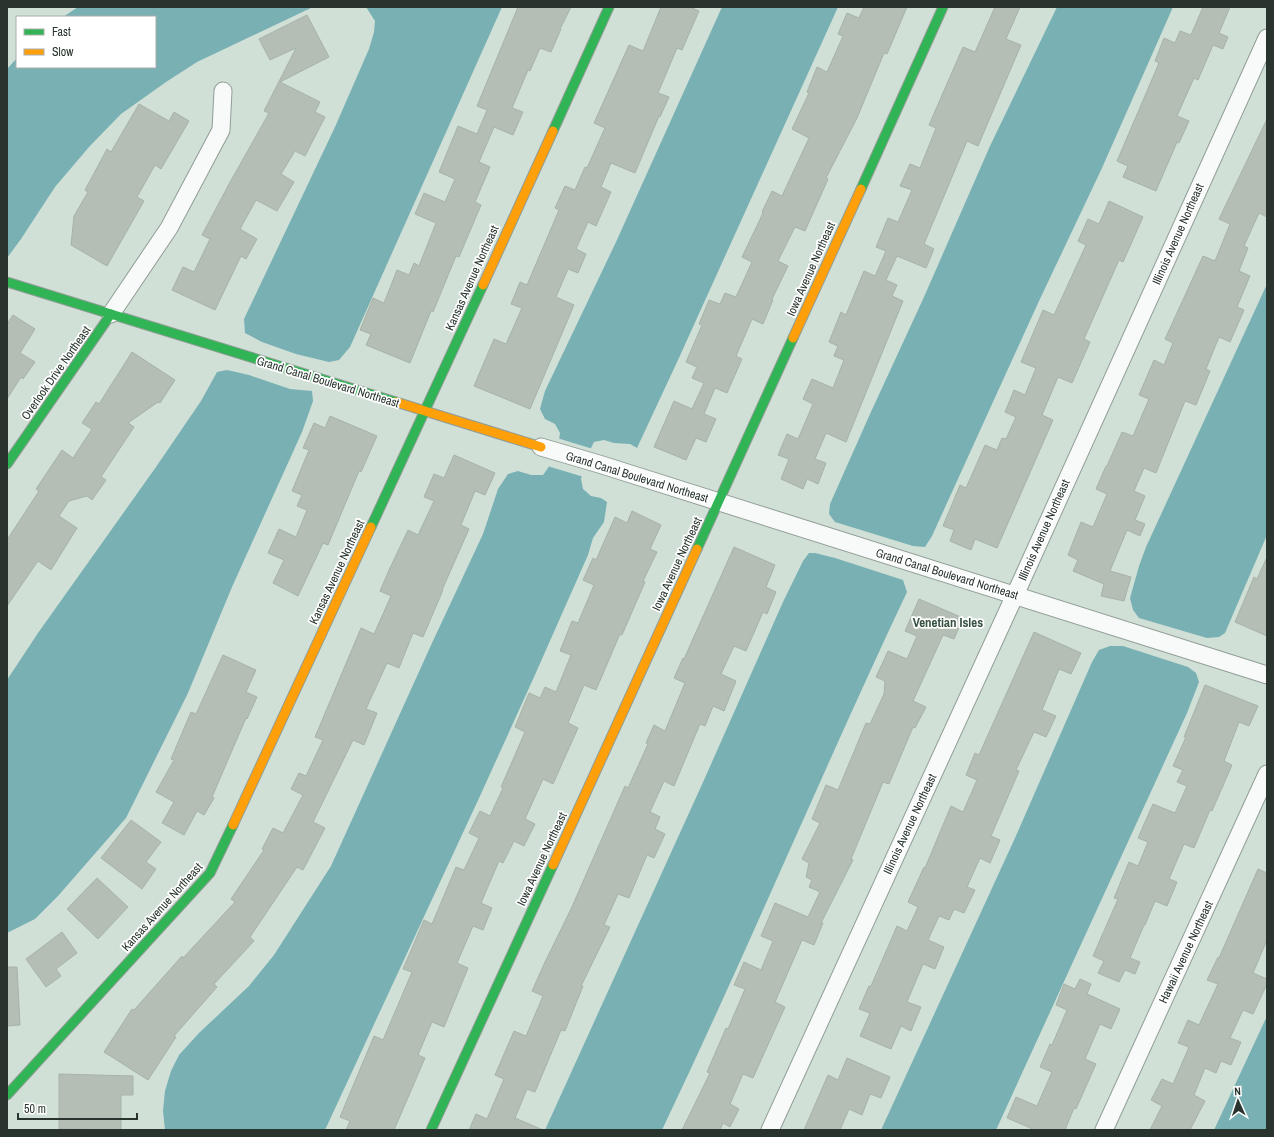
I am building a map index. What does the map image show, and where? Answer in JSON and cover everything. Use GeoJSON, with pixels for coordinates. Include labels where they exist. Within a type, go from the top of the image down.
{"type":"FeatureCollection","features":[{"type":"Feature","properties":{"kind":"street","name":"Kansas Avenue Northeast"},"geometry":{"type":"LineString","coordinates":[[7,1095],[210,873],[425,412],[609,7]]}},
{"type":"Feature","properties":{"kind":"street","name":"Iowa Avenue Northeast"},"geometry":{"type":"LineString","coordinates":[[431,1130],[719,502],[942,7]]}},
{"type":"Feature","properties":{"kind":"street","name":"Illinois Avenue Northeast"},"geometry":{"type":"LineString","coordinates":[[770,1130],[1015,595],[1267,38]]}},
{"type":"Feature","properties":{"kind":"street"},"geometry":{"type":"LineString","coordinates":[[111,314],[170,228],[221,130],[223,91]]}},
{"type":"Feature","properties":{"kind":"street","name":"Grand Canal Boulevard Northeast"},"geometry":{"type":"LineString","coordinates":[[7,282],[425,412],[599,464],[1267,675]]}},
{"type":"Feature","properties":{"kind":"street","name":"Overlook Drive Northeast"},"geometry":{"type":"LineString","coordinates":[[7,464],[111,314]]}},
{"type":"Feature","properties":{"kind":"street","name":"Hawaii Avenue Northeast"},"geometry":{"type":"LineString","coordinates":[[1104,1130],[1267,774]]}},
{"type":"Feature","properties":{"kind":"water"},"geometry":{"type":"Polygon","coordinates":[[[78,7],[313,7],[197,62],[121,114],[89,147],[55,187],[7,258],[7,69],[16,59],[16,68],[156,68],[156,16],[64,16],[78,7]]]}},
{"type":"Feature","properties":{"kind":"water"},"geometry":{"type":"Polygon","coordinates":[[[366,7],[502,7],[350,347],[339,360],[329,362],[296,354],[262,342],[245,333],[244,319],[335,127],[369,49],[374,32],[375,21],[366,7]]]}},
{"type":"Feature","properties":{"kind":"water"},"geometry":{"type":"Polygon","coordinates":[[[722,7],[838,7],[637,448],[630,444],[614,443],[604,440],[594,442],[589,452],[581,479],[583,489],[591,496],[601,498],[607,502],[604,522],[593,538],[588,555],[534,677],[325,1130],[165,1130],[163,1111],[165,1091],[171,1071],[179,1055],[199,1033],[249,986],[274,955],[331,866],[483,534],[498,489],[508,474],[518,471],[531,475],[543,475],[548,468],[559,440],[560,433],[555,424],[545,419],[540,409],[545,391],[616,242],[722,7]]]}},
{"type":"Feature","properties":{"kind":"water"},"geometry":{"type":"Polygon","coordinates":[[[1057,7],[1173,7],[1102,168],[1039,301],[932,536],[925,547],[913,546],[835,522],[829,514],[830,504],[924,297],[990,146],[1057,7]]]}},
{"type":"Feature","properties":{"kind":"water"},"geometry":{"type":"Polygon","coordinates":[[[1267,284],[1267,535],[1225,633],[1219,637],[1207,638],[1139,618],[1133,610],[1130,598],[1146,547],[1267,284]]]}},
{"type":"Feature","properties":{"kind":"water"},"geometry":{"type":"Polygon","coordinates":[[[227,370],[249,375],[290,389],[312,391],[313,401],[302,432],[232,587],[188,693],[126,818],[58,896],[35,919],[7,933],[7,680],[38,633],[201,401],[217,372],[227,370]]]}},
{"type":"Feature","properties":{"kind":"water"},"geometry":{"type":"Polygon","coordinates":[[[809,553],[835,558],[903,580],[907,592],[724,996],[662,1130],[545,1130],[783,602],[803,561],[809,553]]]}},
{"type":"Feature","properties":{"kind":"water"},"geometry":{"type":"Polygon","coordinates":[[[1110,646],[1123,646],[1188,667],[1196,673],[1199,682],[1187,713],[996,1130],[881,1130],[1015,838],[1092,662],[1099,650],[1110,646]]]}},
{"type":"Feature","properties":{"kind":"water"},"geometry":{"type":"Polygon","coordinates":[[[1267,1016],[1267,1130],[1214,1130],[1267,1016]]]}},
{"type":"Feature","properties":{"kind":"pier"},"geometry":{"type":"Polygon","coordinates":[[[557,438],[593,449],[584,477],[547,466],[557,438]]]}},
{"type":"Feature","properties":{"kind":"building"},"geometry":{"type":"Polygon","coordinates":[[[518,7],[571,7],[551,52],[540,48],[530,71],[528,70],[512,108],[523,112],[513,135],[494,127],[479,162],[490,167],[475,202],[481,205],[459,257],[456,256],[433,312],[431,311],[410,363],[366,345],[371,334],[360,330],[373,298],[384,303],[397,270],[409,275],[414,263],[419,266],[436,223],[415,214],[424,193],[445,202],[455,179],[439,172],[458,126],[477,134],[487,110],[477,106],[518,7]]]}},
{"type":"Feature","properties":{"kind":"building"},"geometry":{"type":"Polygon","coordinates":[[[661,7],[690,7],[699,11],[682,50],[677,48],[658,93],[669,97],[660,117],[659,116],[635,173],[611,163],[601,187],[611,192],[596,226],[588,222],[576,249],[586,254],[578,273],[568,269],[556,297],[574,305],[530,409],[474,386],[494,339],[506,344],[522,308],[511,304],[520,282],[527,285],[559,210],[555,208],[565,186],[575,190],[585,167],[587,168],[605,128],[594,123],[629,45],[643,51],[661,7]]]}},
{"type":"Feature","properties":{"kind":"building"},"geometry":{"type":"Polygon","coordinates":[[[864,7],[907,7],[887,54],[884,53],[857,118],[826,178],[828,179],[805,231],[795,227],[778,261],[788,266],[772,299],[773,300],[763,324],[752,319],[736,356],[742,359],[727,393],[715,388],[704,414],[716,419],[706,442],[696,438],[686,460],[654,447],[674,401],[692,409],[704,383],[692,378],[697,367],[686,362],[702,325],[699,324],[709,300],[720,304],[725,293],[736,297],[752,262],[742,257],[763,213],[762,212],[772,191],[782,196],[809,138],[792,129],[809,93],[807,92],[817,67],[827,72],[843,36],[838,34],[847,13],[859,18],[864,7]]]}},
{"type":"Feature","properties":{"kind":"building"},"geometry":{"type":"Polygon","coordinates":[[[995,7],[1020,7],[1006,39],[1021,45],[978,146],[967,141],[924,244],[934,249],[926,268],[897,256],[886,280],[897,285],[892,296],[903,301],[846,442],[826,433],[815,459],[826,463],[818,484],[807,479],[803,489],[781,479],[789,459],[778,455],[787,434],[798,439],[813,404],[803,399],[812,379],[833,388],[844,360],[834,356],[838,346],[829,342],[841,312],[846,315],[864,271],[875,276],[886,251],[876,247],[888,218],[898,222],[912,190],[900,186],[910,164],[920,168],[936,128],[929,125],[963,47],[975,52],[995,7]]]}},
{"type":"Feature","properties":{"kind":"building"},"geometry":{"type":"Polygon","coordinates":[[[1203,7],[1230,7],[1219,33],[1228,37],[1223,49],[1213,45],[1198,80],[1194,78],[1177,116],[1189,121],[1179,143],[1177,142],[1156,191],[1123,177],[1128,166],[1117,161],[1159,63],[1155,61],[1164,38],[1175,43],[1180,31],[1191,35],[1203,7]]]}},
{"type":"Feature","properties":{"kind":"building"},"geometry":{"type":"Polygon","coordinates":[[[307,15],[329,57],[280,82],[320,102],[315,112],[325,117],[305,156],[295,151],[281,174],[294,182],[277,211],[256,200],[240,229],[257,239],[246,259],[241,256],[215,310],[172,290],[183,267],[194,272],[210,239],[202,235],[269,113],[264,111],[296,48],[270,60],[259,39],[307,15]]]}},
{"type":"Feature","properties":{"kind":"building"},"geometry":{"type":"Polygon","coordinates":[[[139,104],[169,121],[174,112],[189,121],[161,169],[155,165],[137,197],[144,201],[107,266],[71,245],[74,216],[88,192],[85,190],[107,149],[111,152],[139,104]]]}},
{"type":"Feature","properties":{"kind":"building"},"geometry":{"type":"Polygon","coordinates":[[[1267,119],[1267,217],[1259,213],[1244,246],[1248,248],[1239,271],[1250,276],[1237,307],[1244,310],[1230,342],[1219,337],[1206,369],[1210,371],[1196,405],[1185,401],[1156,473],[1144,468],[1134,491],[1145,496],[1135,520],[1145,524],[1140,536],[1127,530],[1110,571],[1131,577],[1124,601],[1101,596],[1104,584],[1073,571],[1078,560],[1068,555],[1081,522],[1093,527],[1107,494],[1096,489],[1122,432],[1133,436],[1149,399],[1139,395],[1154,360],[1164,365],[1173,343],[1165,339],[1203,256],[1215,261],[1230,224],[1219,219],[1267,119]]]}},
{"type":"Feature","properties":{"kind":"building"},"geometry":{"type":"Polygon","coordinates":[[[1109,201],[1143,217],[1123,262],[1119,260],[1084,339],[1090,342],[1072,383],[1058,377],[1042,415],[1053,420],[997,548],[975,539],[971,550],[950,541],[954,530],[943,526],[960,485],[966,488],[985,445],[997,450],[1002,438],[1006,439],[1016,417],[1005,412],[1014,390],[1025,395],[1036,368],[1021,362],[1043,310],[1054,315],[1086,245],[1078,241],[1088,219],[1099,224],[1109,201]]]}},
{"type":"Feature","properties":{"kind":"building"},"geometry":{"type":"Polygon","coordinates":[[[13,315],[35,329],[20,353],[35,362],[23,379],[21,377],[7,399],[7,324],[13,315]]]}},
{"type":"Feature","properties":{"kind":"building"},"geometry":{"type":"Polygon","coordinates":[[[132,352],[175,380],[160,403],[158,402],[128,423],[134,427],[101,477],[106,480],[92,500],[87,496],[69,501],[59,516],[77,528],[51,570],[38,561],[7,606],[7,540],[39,491],[36,489],[62,450],[73,458],[92,429],[82,423],[96,402],[99,404],[132,352]]]}},
{"type":"Feature","properties":{"kind":"building"},"geometry":{"type":"Polygon","coordinates":[[[330,416],[377,436],[361,472],[359,471],[328,545],[323,543],[298,596],[273,583],[284,560],[268,553],[279,529],[296,537],[307,510],[297,506],[302,495],[292,491],[309,450],[303,448],[314,423],[325,428],[330,416]]]}},
{"type":"Feature","properties":{"kind":"building"},"geometry":{"type":"Polygon","coordinates":[[[454,455],[495,473],[485,495],[475,491],[461,525],[469,529],[423,637],[413,633],[399,668],[387,663],[366,709],[377,713],[364,745],[353,740],[313,822],[325,828],[303,870],[297,867],[250,937],[254,941],[214,984],[217,987],[174,1036],[176,1037],[148,1080],[104,1052],[132,1009],[134,1010],[182,956],[183,958],[235,902],[231,899],[264,850],[262,849],[273,828],[283,833],[303,795],[291,789],[299,773],[306,776],[323,740],[315,737],[361,628],[374,634],[391,596],[380,591],[390,568],[408,530],[418,535],[434,501],[424,497],[434,474],[444,478],[454,455]]]}},
{"type":"Feature","properties":{"kind":"building"},"geometry":{"type":"Polygon","coordinates":[[[632,511],[661,525],[650,549],[657,552],[643,581],[645,582],[622,635],[620,634],[596,690],[584,685],[568,723],[578,728],[553,784],[543,779],[525,819],[535,824],[524,846],[514,841],[503,863],[499,861],[481,903],[492,908],[483,930],[473,926],[457,963],[468,968],[444,1027],[432,1022],[418,1055],[425,1058],[394,1130],[346,1130],[350,1121],[340,1117],[374,1036],[383,1040],[412,972],[403,969],[424,920],[432,924],[456,867],[464,870],[479,838],[469,833],[480,811],[490,816],[503,788],[501,787],[525,732],[515,727],[529,693],[540,698],[545,687],[556,692],[571,655],[560,651],[572,621],[578,623],[594,585],[583,580],[593,558],[596,560],[615,517],[627,523],[632,511]]]}},
{"type":"Feature","properties":{"kind":"building"},"geometry":{"type":"Polygon","coordinates":[[[734,547],[775,565],[766,587],[776,592],[767,614],[763,612],[746,651],[734,646],[721,674],[736,681],[724,711],[713,706],[705,726],[700,724],[674,786],[664,781],[650,812],[660,817],[655,829],[665,834],[654,858],[647,855],[629,898],[618,894],[604,925],[610,927],[581,986],[583,986],[565,1031],[561,1030],[535,1092],[527,1089],[515,1118],[543,1130],[469,1130],[476,1114],[487,1119],[504,1079],[495,1075],[514,1031],[526,1036],[543,996],[532,991],[571,909],[625,786],[628,788],[648,744],[646,743],[654,725],[665,731],[685,683],[674,678],[734,547]]]}},
{"type":"Feature","properties":{"kind":"building"},"geometry":{"type":"Polygon","coordinates":[[[1267,557],[1267,636],[1235,622],[1254,577],[1257,579],[1267,557]]]}},
{"type":"Feature","properties":{"kind":"building"},"geometry":{"type":"Polygon","coordinates":[[[919,599],[963,618],[954,639],[943,635],[913,701],[926,707],[915,728],[913,727],[889,784],[883,782],[851,859],[853,860],[821,923],[823,923],[814,945],[802,940],[775,1002],[785,1007],[753,1078],[743,1074],[730,1104],[739,1109],[730,1127],[723,1123],[720,1130],[682,1130],[710,1073],[707,1072],[745,989],[734,985],[744,962],[761,970],[773,941],[761,936],[775,903],[808,917],[820,892],[809,887],[812,880],[806,877],[809,863],[802,859],[820,823],[812,819],[826,785],[838,790],[866,723],[870,724],[884,694],[885,681],[876,677],[888,651],[907,659],[917,636],[905,631],[919,599]]]}},
{"type":"Feature","properties":{"kind":"building"},"geometry":{"type":"Polygon","coordinates":[[[1034,632],[1081,653],[1071,674],[1059,669],[1042,710],[1056,716],[1046,737],[1034,732],[1016,770],[1019,771],[991,836],[1000,840],[990,863],[980,858],[967,887],[975,890],[964,913],[954,909],[949,920],[939,916],[928,940],[944,947],[935,969],[923,964],[907,1002],[921,1007],[911,1031],[901,1026],[891,1049],[860,1036],[870,1013],[859,1009],[869,986],[871,986],[897,926],[907,931],[918,907],[908,902],[924,867],[925,868],[951,806],[963,812],[977,780],[966,775],[975,753],[979,755],[1034,632]]]}},
{"type":"Feature","properties":{"kind":"building"},"geometry":{"type":"Polygon","coordinates":[[[223,655],[256,670],[246,692],[257,697],[247,719],[246,718],[212,797],[214,798],[204,815],[197,811],[184,835],[162,823],[174,802],[156,792],[174,760],[171,759],[191,712],[196,714],[223,655]]]}},
{"type":"Feature","properties":{"kind":"building"},"geometry":{"type":"Polygon","coordinates":[[[1205,685],[1258,706],[1249,726],[1239,722],[1224,761],[1232,765],[1212,811],[1210,810],[1194,848],[1184,844],[1169,879],[1177,882],[1167,906],[1155,901],[1130,958],[1140,962],[1135,974],[1125,970],[1119,982],[1098,973],[1104,961],[1093,956],[1118,899],[1114,898],[1129,862],[1138,866],[1148,842],[1138,838],[1153,804],[1175,813],[1187,786],[1177,782],[1183,770],[1173,766],[1186,737],[1184,737],[1205,685]]]}},
{"type":"Feature","properties":{"kind":"building"},"geometry":{"type":"Polygon","coordinates":[[[131,820],[161,842],[146,862],[156,869],[142,889],[101,858],[131,820]]]}},
{"type":"Feature","properties":{"kind":"building"},"geometry":{"type":"Polygon","coordinates":[[[1258,869],[1267,873],[1267,940],[1253,973],[1267,979],[1267,984],[1253,1014],[1243,1010],[1230,1038],[1241,1042],[1231,1065],[1221,1061],[1216,1073],[1205,1068],[1194,1095],[1205,1101],[1190,1130],[1150,1130],[1162,1106],[1151,1100],[1162,1079],[1173,1084],[1189,1047],[1178,1043],[1188,1020],[1199,1025],[1218,984],[1207,980],[1218,957],[1219,958],[1258,869]]]}},
{"type":"Feature","properties":{"kind":"building"},"geometry":{"type":"Polygon","coordinates":[[[97,878],[128,907],[98,939],[67,909],[97,878]]]}},
{"type":"Feature","properties":{"kind":"building"},"geometry":{"type":"Polygon","coordinates":[[[62,932],[77,953],[56,969],[61,976],[46,987],[26,959],[62,932]]]}},
{"type":"Feature","properties":{"kind":"building"},"geometry":{"type":"Polygon","coordinates":[[[7,967],[17,967],[20,1025],[7,1026],[7,967]]]}},
{"type":"Feature","properties":{"kind":"building"},"geometry":{"type":"Polygon","coordinates":[[[1080,979],[1091,984],[1087,994],[1120,1009],[1111,1029],[1100,1024],[1085,1059],[1096,1064],[1076,1109],[1074,1108],[1065,1130],[1035,1130],[1007,1118],[1016,1097],[1037,1106],[1052,1072],[1040,1067],[1050,1044],[1052,1045],[1067,1010],[1056,1005],[1064,984],[1075,989],[1080,979]]]}},
{"type":"Feature","properties":{"kind":"building"},"geometry":{"type":"Polygon","coordinates":[[[847,1058],[890,1077],[881,1098],[870,1094],[862,1115],[849,1109],[840,1130],[804,1130],[828,1075],[838,1080],[847,1058]]]}},
{"type":"Feature","properties":{"kind":"building"},"geometry":{"type":"Polygon","coordinates":[[[59,1074],[133,1076],[133,1095],[121,1095],[121,1130],[59,1129],[59,1074]]]}},
{"type":"Feature","properties":{"kind":"traffic: fast"},"geometry":{"type":"LineString","coordinates":[[553,131],[609,7]]}},
{"type":"Feature","properties":{"kind":"traffic: fast"},"geometry":{"type":"LineString","coordinates":[[861,189],[943,7]]}},
{"type":"Feature","properties":{"kind":"traffic: fast"},"geometry":{"type":"LineString","coordinates":[[7,282],[396,402]]}},
{"type":"Feature","properties":{"kind":"traffic: fast"},"geometry":{"type":"LineString","coordinates":[[371,527],[483,285]]}},
{"type":"Feature","properties":{"kind":"traffic: fast"},"geometry":{"type":"LineString","coordinates":[[7,464],[111,314]]}},
{"type":"Feature","properties":{"kind":"traffic: fast"},"geometry":{"type":"LineString","coordinates":[[697,549],[793,338]]}},
{"type":"Feature","properties":{"kind":"traffic: fast"},"geometry":{"type":"LineString","coordinates":[[7,1095],[210,873],[233,825]]}},
{"type":"Feature","properties":{"kind":"traffic: fast"},"geometry":{"type":"LineString","coordinates":[[431,1130],[553,865]]}},
{"type":"Feature","properties":{"kind":"traffic: slow"},"geometry":{"type":"LineString","coordinates":[[483,285],[553,131]]}},
{"type":"Feature","properties":{"kind":"traffic: slow"},"geometry":{"type":"LineString","coordinates":[[793,338],[861,189]]}},
{"type":"Feature","properties":{"kind":"traffic: slow"},"geometry":{"type":"LineString","coordinates":[[396,402],[541,447]]}},
{"type":"Feature","properties":{"kind":"traffic: slow"},"geometry":{"type":"LineString","coordinates":[[233,825],[371,527]]}},
{"type":"Feature","properties":{"kind":"traffic: slow"},"geometry":{"type":"LineString","coordinates":[[553,865],[697,549]]}},
{"type":"Feature","properties":{"kind":"district","name":"Venetian Isles"},"geometry":{"type":"Point","coordinates":[948,622]}}]}
